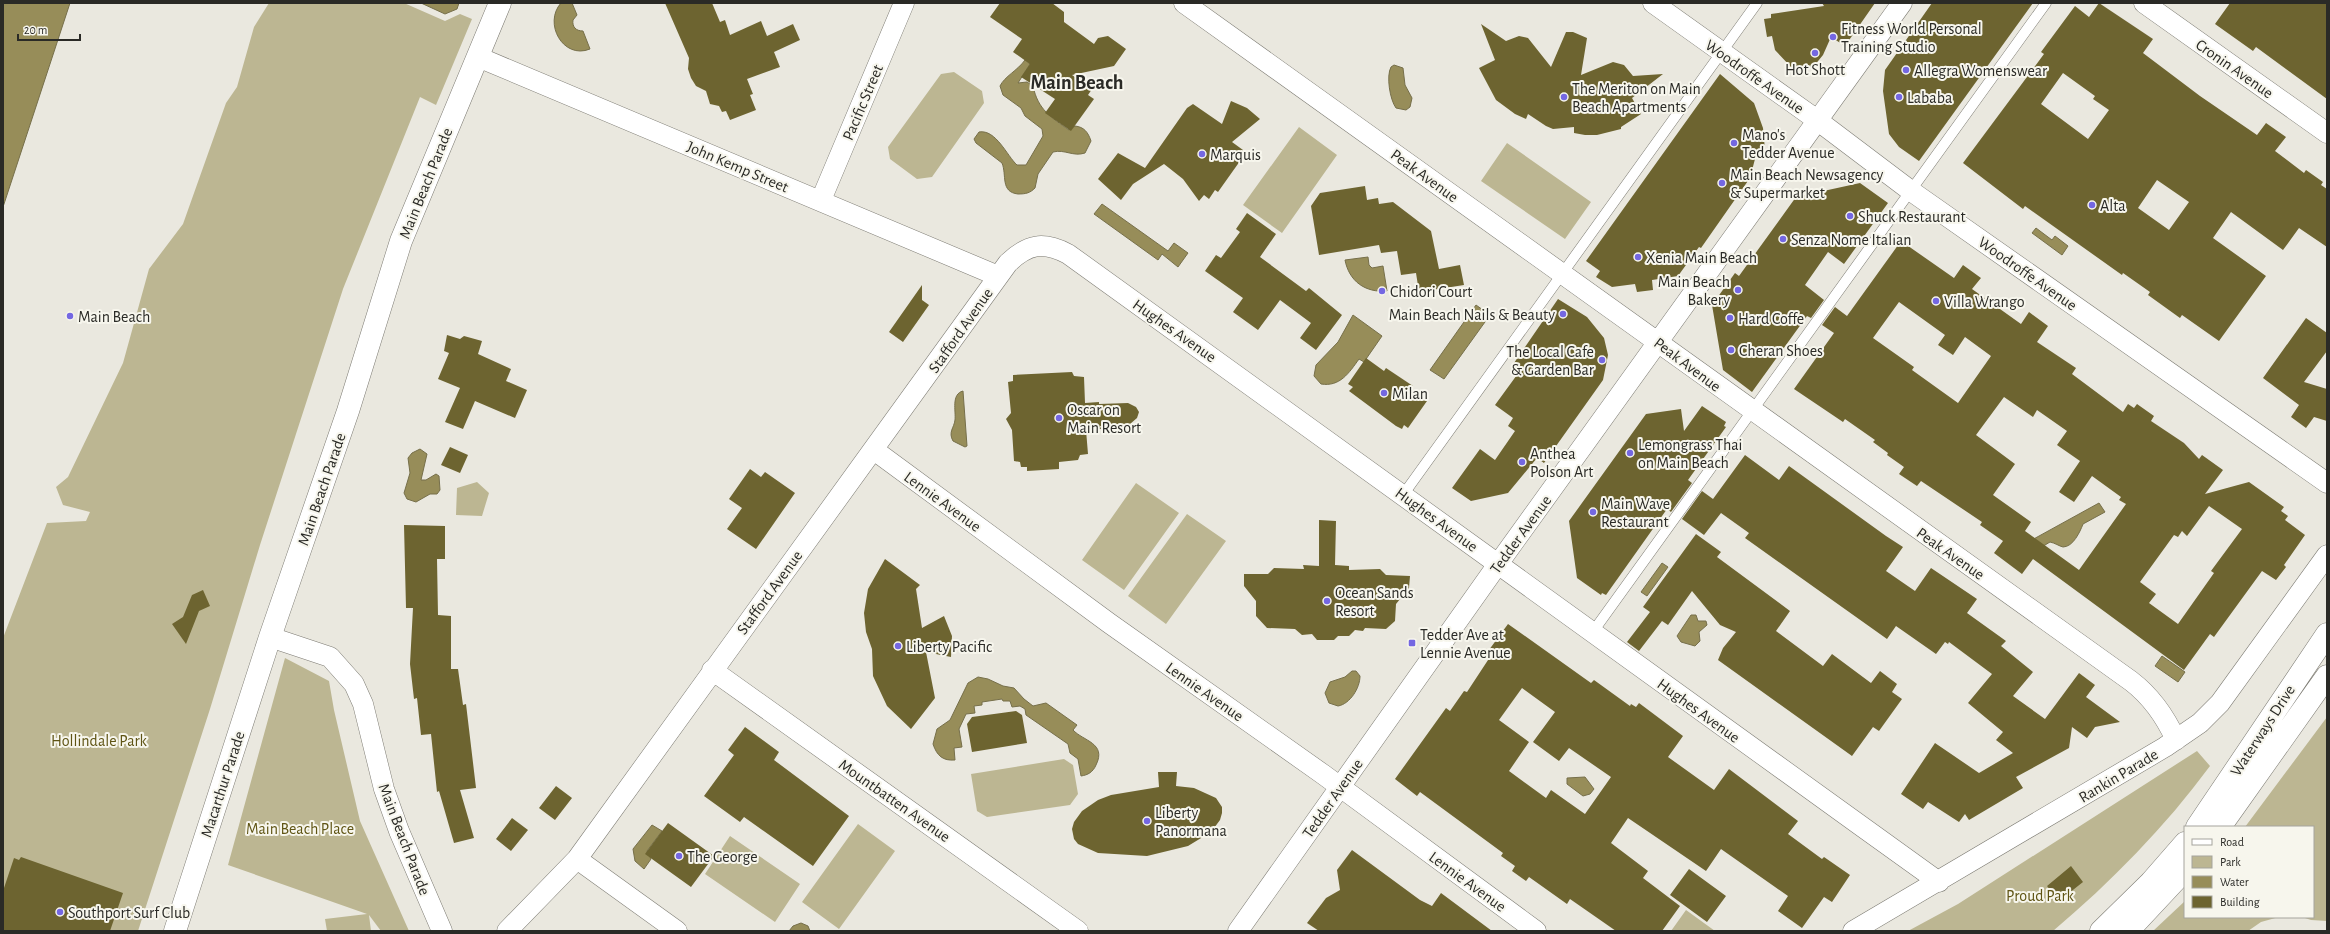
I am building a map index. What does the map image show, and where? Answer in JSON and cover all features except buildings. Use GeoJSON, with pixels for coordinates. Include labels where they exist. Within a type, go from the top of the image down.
{"type":"FeatureCollection","features":[{"type":"Feature","properties":{"kind":"street","name":"Main Beach Parade"},"geometry":{"type":"LineString","coordinates":[[442,931],[394,817],[384,789],[363,704],[354,684],[330,657],[270,637],[348,411],[401,241],[500,3]]}},
{"type":"Feature","properties":{"kind":"street","name":"Pacific Street"},"geometry":{"type":"LineString","coordinates":[[820,200],[904,3]]}},
{"type":"Feature","properties":{"kind":"street","name":"Peak Avenue"},"geometry":{"type":"LineString","coordinates":[[1184,3],[1659,342],[1753,412],[2131,681],[2156,704],[2168,721],[2176,740]]}},
{"type":"Feature","properties":{"kind":"street","name":"Woodroffe Avenue"},"geometry":{"type":"LineString","coordinates":[[1653,3],[1817,120],[1911,191],[2327,483]]}},
{"type":"Feature","properties":{"kind":"street","name":"Tedder Avenue"},"geometry":{"type":"LineString","coordinates":[[1238,931],[1498,564],[1902,3]]}},
{"type":"Feature","properties":{"kind":"street","name":"Cronin Avenue"},"geometry":{"type":"LineString","coordinates":[[2144,3],[2327,133]]}},
{"type":"Feature","properties":{"kind":"street","name":"John Kemp Street"},"geometry":{"type":"LineString","coordinates":[[478,57],[998,276]]}},
{"type":"Feature","properties":{"kind":"street","name":"Hughes Avenue"},"geometry":{"type":"LineString","coordinates":[[1026,249],[1046,246],[1055,247],[1068,254],[1939,882]]}},
{"type":"Feature","properties":{"kind":"street","name":"Stafford Avenue"},"geometry":{"type":"LineString","coordinates":[[507,931],[577,859],[712,670],[874,450],[998,276],[1008,263],[1026,249]]}},
{"type":"Feature","properties":{"kind":"street","name":"Lennie Avenue"},"geometry":{"type":"LineString","coordinates":[[874,450],[1109,624],[1340,787],[1536,931]]}},
{"type":"Feature","properties":{"kind":"street","name":"Rankin Parade"},"geometry":{"type":"LineString","coordinates":[[1853,931],[1939,882],[2176,740],[2200,723],[2220,703],[2327,555]]}},
{"type":"Feature","properties":{"kind":"street","name":"Waterways Drive"},"geometry":{"type":"LineString","coordinates":[[2199,826],[2327,634]]}},
{"type":"Feature","properties":{"kind":"street","name":"Macarthur Parade"},"geometry":{"type":"LineString","coordinates":[[175,931],[270,637]]}},
{"type":"Feature","properties":{"kind":"street","name":"Mountbatten Avenue"},"geometry":{"type":"LineString","coordinates":[[712,670],[1078,931]]}},
{"type":"Feature","properties":{"kind":"street","name":"Waterways Drive"},"geometry":{"type":"LineString","coordinates":[[2221,826],[2327,676]]}},
{"type":"Feature","properties":{"kind":"street"},"geometry":{"type":"LineString","coordinates":[[2101,931],[2151,882],[2184,844]]}},
{"type":"Feature","properties":{"kind":"street"},"geometry":{"type":"LineString","coordinates":[[577,859],[677,931]]}},
{"type":"Feature","properties":{"kind":"street"},"geometry":{"type":"LineString","coordinates":[[2128,931],[2184,871]]}},
{"type":"Feature","properties":{"kind":"lane"},"geometry":{"type":"LineString","coordinates":[[1403,495],[1561,273],[1757,3]]}},
{"type":"Feature","properties":{"kind":"lane"},"geometry":{"type":"LineString","coordinates":[[1592,633],[1753,412],[2046,3]]}},
{"type":"Feature","properties":{"kind":"green space","name":"Hollindale Park"},"geometry":{"type":"Polygon","coordinates":[[[269,3],[404,3],[445,21],[460,14],[472,19],[436,105],[420,97],[343,289],[138,931],[3,931],[3,638],[47,523],[86,521],[90,512],[63,505],[56,487],[68,477],[123,363],[149,269],[183,224],[226,103],[237,87],[254,27],[269,3]]]}},
{"type":"Feature","properties":{"kind":"green space"},"geometry":{"type":"Polygon","coordinates":[[[954,72],[982,91],[984,103],[932,177],[917,179],[890,159],[888,147],[941,74],[954,72]]]}},
{"type":"Feature","properties":{"kind":"green space"},"geometry":{"type":"Polygon","coordinates":[[[1299,127],[1337,155],[1282,233],[1243,205],[1299,127]]]}},
{"type":"Feature","properties":{"kind":"green space"},"geometry":{"type":"Polygon","coordinates":[[[1507,143],[1591,202],[1565,239],[1481,181],[1507,143]]]}},
{"type":"Feature","properties":{"kind":"green space"},"geometry":{"type":"Polygon","coordinates":[[[477,482],[489,493],[482,516],[456,515],[457,488],[477,482]]]}},
{"type":"Feature","properties":{"kind":"green space"},"geometry":{"type":"Polygon","coordinates":[[[1136,483],[1179,513],[1124,590],[1082,560],[1136,483]]]}},
{"type":"Feature","properties":{"kind":"green space"},"geometry":{"type":"Polygon","coordinates":[[[1187,514],[1226,541],[1166,624],[1128,596],[1187,514]]]}},
{"type":"Feature","properties":{"kind":"green space","name":"Main Beach Place"},"geometry":{"type":"Polygon","coordinates":[[[285,658],[329,681],[334,710],[360,821],[409,931],[381,931],[369,915],[371,931],[327,931],[325,919],[367,914],[228,865],[285,658]]]}},
{"type":"Feature","properties":{"kind":"green space"},"geometry":{"type":"Polygon","coordinates":[[[2327,717],[2327,921],[2305,918],[2314,918],[2314,826],[2246,826],[2327,717]]]}},
{"type":"Feature","properties":{"kind":"green space","name":"Proud Park"},"geometry":{"type":"Polygon","coordinates":[[[2197,751],[2210,766],[2193,789],[2136,853],[2096,893],[2053,931],[1908,931],[1958,904],[2197,751]]]}},
{"type":"Feature","properties":{"kind":"green space"},"geometry":{"type":"Polygon","coordinates":[[[1064,759],[1073,765],[1078,794],[1070,805],[987,817],[977,811],[971,774],[1064,759]]]}},
{"type":"Feature","properties":{"kind":"green space"},"geometry":{"type":"Polygon","coordinates":[[[858,824],[895,851],[839,929],[802,902],[858,824]]]}},
{"type":"Feature","properties":{"kind":"green space"},"geometry":{"type":"Polygon","coordinates":[[[730,836],[800,884],[775,922],[705,874],[730,836]]]}},
{"type":"Feature","properties":{"kind":"green space"},"geometry":{"type":"Polygon","coordinates":[[[2184,902],[2184,918],[2275,918],[2261,922],[2248,931],[2153,931],[2184,902]]]}},
{"type":"Feature","properties":{"kind":"green space"},"geometry":{"type":"Polygon","coordinates":[[[1686,910],[1715,931],[1671,931],[1686,910]]]}},
{"type":"Feature","properties":{"kind":"water"},"geometry":{"type":"Polygon","coordinates":[[[3,3],[70,3],[3,207],[3,3]]]}},
{"type":"Feature","properties":{"kind":"water"},"geometry":{"type":"Polygon","coordinates":[[[421,3],[459,3],[457,9],[445,14],[421,3]]]}},
{"type":"Feature","properties":{"kind":"water"},"geometry":{"type":"Polygon","coordinates":[[[561,3],[572,3],[577,15],[573,20],[574,27],[583,31],[590,49],[580,51],[572,49],[564,45],[559,38],[555,29],[554,20],[556,11],[561,3]]]}},
{"type":"Feature","properties":{"kind":"water"},"geometry":{"type":"Polygon","coordinates":[[[1025,60],[1030,64],[1018,83],[1027,82],[1033,86],[1038,101],[1046,112],[1069,130],[1075,126],[1083,129],[1091,141],[1085,153],[1077,154],[1061,151],[1053,152],[1038,174],[1035,188],[1028,193],[1018,194],[1012,193],[1006,186],[1002,163],[976,143],[974,139],[979,132],[985,132],[991,135],[1001,144],[1017,165],[1026,165],[1043,136],[1042,129],[1025,116],[1021,108],[1003,95],[1000,86],[1002,82],[1025,60]]]}},
{"type":"Feature","properties":{"kind":"water"},"geometry":{"type":"Polygon","coordinates":[[[1394,65],[1403,68],[1405,85],[1412,98],[1410,107],[1406,110],[1396,108],[1390,94],[1389,76],[1391,67],[1394,65]]]}},
{"type":"Feature","properties":{"kind":"water"},"geometry":{"type":"Polygon","coordinates":[[[1102,204],[1168,251],[1174,243],[1188,253],[1178,267],[1162,254],[1158,260],[1094,214],[1102,204]]]}},
{"type":"Feature","properties":{"kind":"water"},"geometry":{"type":"Polygon","coordinates":[[[2036,228],[2052,240],[2055,236],[2068,246],[2062,255],[2032,233],[2036,228]]]}},
{"type":"Feature","properties":{"kind":"water"},"geometry":{"type":"Polygon","coordinates":[[[1368,257],[1369,265],[1372,268],[1383,266],[1387,291],[1365,288],[1354,280],[1350,274],[1345,260],[1368,257]]]}},
{"type":"Feature","properties":{"kind":"water"},"geometry":{"type":"Polygon","coordinates":[[[1476,305],[1490,315],[1444,379],[1430,370],[1476,305]]]}},
{"type":"Feature","properties":{"kind":"water"},"geometry":{"type":"Polygon","coordinates":[[[1353,315],[1382,336],[1364,362],[1359,359],[1348,374],[1339,381],[1321,384],[1314,376],[1316,365],[1338,342],[1353,315]]]}},
{"type":"Feature","properties":{"kind":"water"},"geometry":{"type":"Polygon","coordinates":[[[963,391],[967,446],[965,447],[953,441],[951,435],[955,420],[955,399],[959,393],[963,391]]]}},
{"type":"Feature","properties":{"kind":"water"},"geometry":{"type":"Polygon","coordinates":[[[420,449],[427,454],[421,480],[426,480],[436,474],[439,476],[440,490],[437,494],[430,494],[416,502],[407,499],[404,493],[410,473],[408,458],[412,453],[420,449]]]}},
{"type":"Feature","properties":{"kind":"water"},"geometry":{"type":"Polygon","coordinates":[[[2099,503],[2105,512],[2083,524],[2078,535],[2070,545],[2063,547],[2050,542],[2035,551],[2030,541],[2099,503]]]}},
{"type":"Feature","properties":{"kind":"water"},"geometry":{"type":"Polygon","coordinates":[[[1662,563],[1668,567],[1647,596],[1641,592],[1662,563]]]}},
{"type":"Feature","properties":{"kind":"water"},"geometry":{"type":"Polygon","coordinates":[[[1691,615],[1696,615],[1698,621],[1706,621],[1707,625],[1699,632],[1700,641],[1695,646],[1681,642],[1677,636],[1691,615]]]}},
{"type":"Feature","properties":{"kind":"water"},"geometry":{"type":"Polygon","coordinates":[[[2162,656],[2185,672],[2178,682],[2155,666],[2162,656]]]}},
{"type":"Feature","properties":{"kind":"water"},"geometry":{"type":"Polygon","coordinates":[[[1352,671],[1356,671],[1360,676],[1360,681],[1354,695],[1342,705],[1338,706],[1329,703],[1325,693],[1330,682],[1345,677],[1352,671]]]}},
{"type":"Feature","properties":{"kind":"water"},"geometry":{"type":"Polygon","coordinates":[[[978,677],[988,679],[1003,686],[1014,688],[1033,706],[1046,703],[1077,725],[1073,730],[1092,743],[1098,752],[1099,758],[1093,770],[1088,774],[1081,776],[1078,759],[1070,753],[1068,744],[1026,715],[1025,709],[1020,706],[1012,707],[1010,701],[1003,701],[1002,699],[982,702],[982,705],[974,706],[975,713],[966,714],[959,729],[962,747],[954,748],[955,760],[947,760],[941,757],[936,752],[933,744],[937,729],[950,720],[968,683],[978,677]]]}},
{"type":"Feature","properties":{"kind":"water"},"geometry":{"type":"Polygon","coordinates":[[[1585,777],[1594,789],[1590,794],[1583,796],[1567,784],[1567,778],[1585,777]]]}},
{"type":"Feature","properties":{"kind":"water"},"geometry":{"type":"Polygon","coordinates":[[[652,825],[662,831],[647,851],[651,859],[644,869],[635,861],[633,849],[652,825]]]}},
{"type":"Feature","properties":{"kind":"water"},"geometry":{"type":"Polygon","coordinates":[[[801,923],[808,926],[810,931],[789,931],[793,926],[801,923]]]}},
{"type":"Feature","properties":{"kind":"place","name":"Fitness World Personal Training Studio"},"geometry":{"type":"Point","coordinates":[1833,37]}},
{"type":"Feature","properties":{"kind":"place","name":"Hot Shott"},"geometry":{"type":"Point","coordinates":[1815,53]}},
{"type":"Feature","properties":{"kind":"place","name":"Allegra Womenswear"},"geometry":{"type":"Point","coordinates":[1906,70]}},
{"type":"Feature","properties":{"kind":"place","name":"The Meriton on Main Beach Apartments"},"geometry":{"type":"Point","coordinates":[1564,97]}},
{"type":"Feature","properties":{"kind":"place","name":"Lababa"},"geometry":{"type":"Point","coordinates":[1899,97]}},
{"type":"Feature","properties":{"kind":"place","name":"Mano's Tedder Avenue"},"geometry":{"type":"Point","coordinates":[1734,143]}},
{"type":"Feature","properties":{"kind":"place","name":"Marquis"},"geometry":{"type":"Point","coordinates":[1202,154]}},
{"type":"Feature","properties":{"kind":"place","name":"Main Beach Newsagency & Supermarket"},"geometry":{"type":"Point","coordinates":[1722,183]}},
{"type":"Feature","properties":{"kind":"place","name":"Alta"},"geometry":{"type":"Point","coordinates":[2092,205]}},
{"type":"Feature","properties":{"kind":"place","name":"Shuck Restaurant"},"geometry":{"type":"Point","coordinates":[1850,216]}},
{"type":"Feature","properties":{"kind":"place","name":"Senza Nome Italian"},"geometry":{"type":"Point","coordinates":[1783,239]}},
{"type":"Feature","properties":{"kind":"place","name":"Xenia Main Beach"},"geometry":{"type":"Point","coordinates":[1638,257]}},
{"type":"Feature","properties":{"kind":"place","name":"Main Beach Bakery"},"geometry":{"type":"Point","coordinates":[1738,290]}},
{"type":"Feature","properties":{"kind":"place","name":"Chidori Court"},"geometry":{"type":"Point","coordinates":[1382,291]}},
{"type":"Feature","properties":{"kind":"place","name":"Villa Wrango"},"geometry":{"type":"Point","coordinates":[1936,301]}},
{"type":"Feature","properties":{"kind":"place","name":"Main Beach Nails & Beauty"},"geometry":{"type":"Point","coordinates":[1563,314]}},
{"type":"Feature","properties":{"kind":"place","name":"Main Beach"},"geometry":{"type":"Point","coordinates":[70,316]}},
{"type":"Feature","properties":{"kind":"place","name":"Hard Coffe"},"geometry":{"type":"Point","coordinates":[1730,318]}},
{"type":"Feature","properties":{"kind":"place","name":"Cheran Shoes"},"geometry":{"type":"Point","coordinates":[1731,350]}},
{"type":"Feature","properties":{"kind":"place","name":"The Local Cafe & Garden Bar"},"geometry":{"type":"Point","coordinates":[1602,360]}},
{"type":"Feature","properties":{"kind":"place","name":"Milan"},"geometry":{"type":"Point","coordinates":[1384,393]}},
{"type":"Feature","properties":{"kind":"place","name":"Oscar on Main Resort"},"geometry":{"type":"Point","coordinates":[1059,418]}},
{"type":"Feature","properties":{"kind":"place","name":"Lemongrass Thai on Main Beach"},"geometry":{"type":"Point","coordinates":[1630,453]}},
{"type":"Feature","properties":{"kind":"place","name":"Anthea Polson Art"},"geometry":{"type":"Point","coordinates":[1522,462]}},
{"type":"Feature","properties":{"kind":"place","name":"Main Wave Restaurant"},"geometry":{"type":"Point","coordinates":[1593,512]}},
{"type":"Feature","properties":{"kind":"place","name":"Ocean Sands Resort"},"geometry":{"type":"Point","coordinates":[1327,601]}},
{"type":"Feature","properties":{"kind":"place","name":"Tedder Ave at Lennie Avenue"},"geometry":{"type":"Point","coordinates":[1412,643]}},
{"type":"Feature","properties":{"kind":"place","name":"Liberty Pacific"},"geometry":{"type":"Point","coordinates":[898,646]}},
{"type":"Feature","properties":{"kind":"place","name":"Liberty Panormana"},"geometry":{"type":"Point","coordinates":[1147,821]}},
{"type":"Feature","properties":{"kind":"place","name":"The George"},"geometry":{"type":"Point","coordinates":[679,856]}},
{"type":"Feature","properties":{"kind":"place","name":"Southport Surf Club"},"geometry":{"type":"Point","coordinates":[60,912]}},
{"type":"Feature","properties":{"kind":"district","name":"Main Beach"},"geometry":{"type":"Point","coordinates":[1077,82]}}]}
